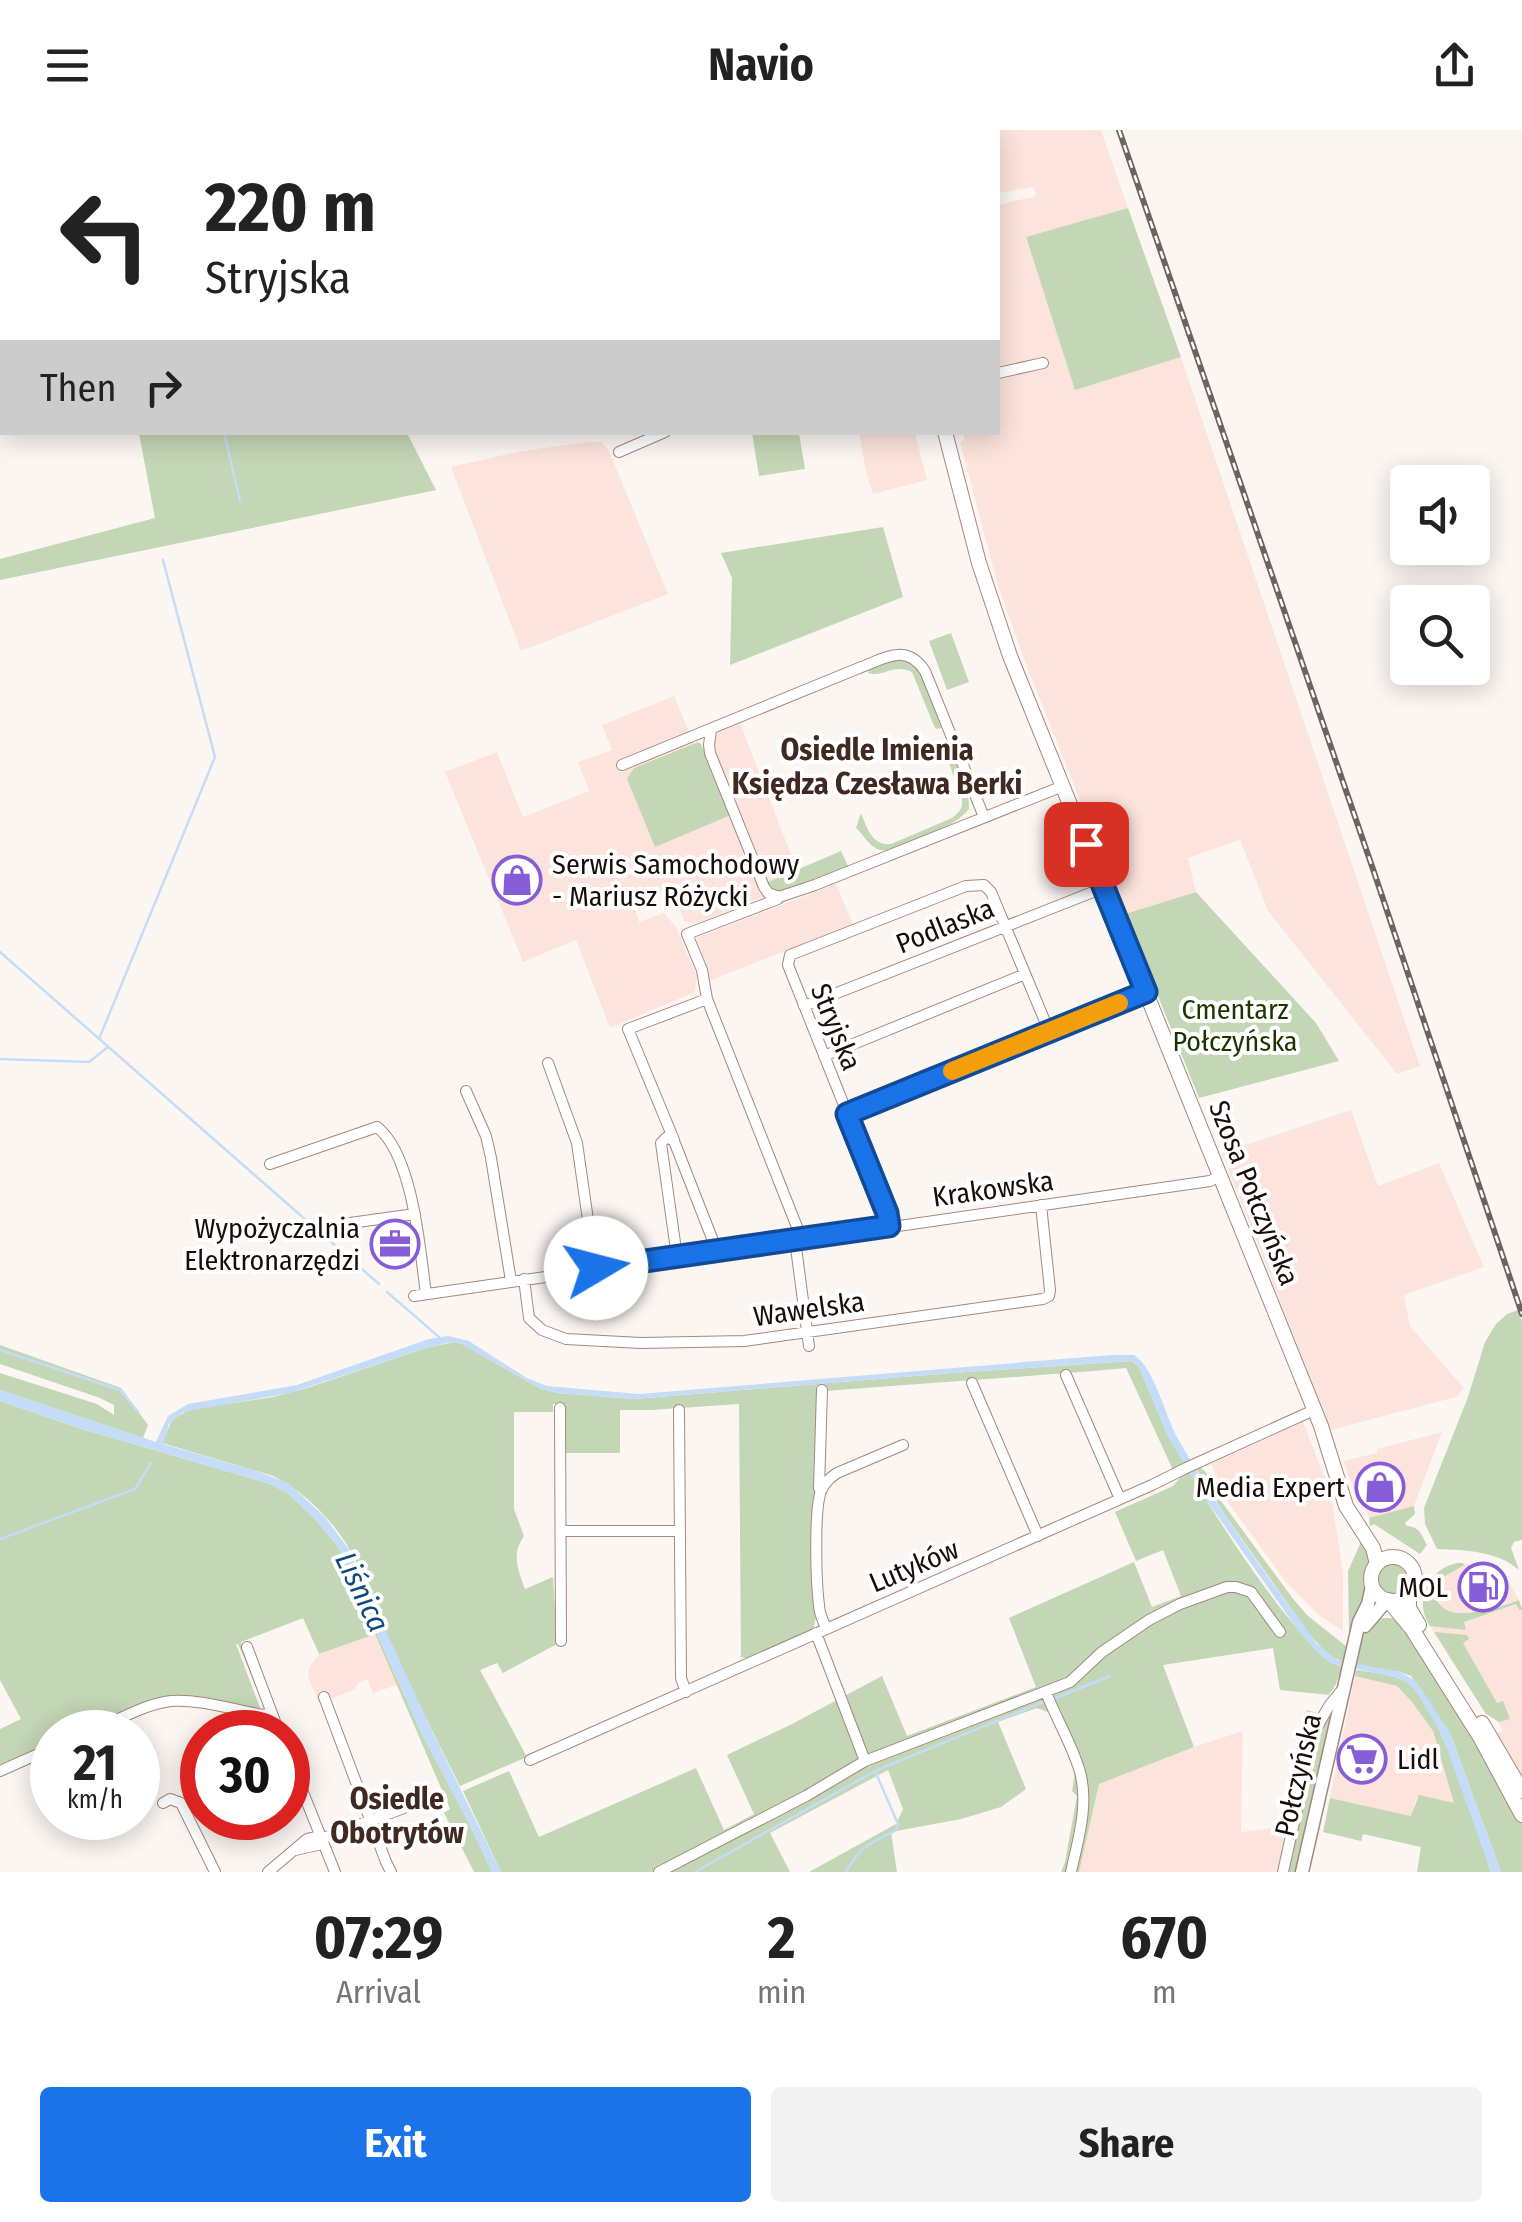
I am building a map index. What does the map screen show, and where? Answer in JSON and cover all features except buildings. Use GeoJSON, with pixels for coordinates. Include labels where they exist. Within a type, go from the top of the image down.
{"type":"FeatureCollection","features":[{"type":"Feature","properties":{"kind":"main road","name":"Szosa Połczyńska"},"geometry":{"type":"LineString","coordinates":[[946,435],[994,609],[1334,1465],[1366,1524],[1400,1558]]}},
{"type":"Feature","properties":{"kind":"main road","name":"Szosa Połczyńska"},"geometry":{"type":"LineString","coordinates":[[1334,1465],[1346,1506],[1373,1548],[1376,1564]]}},
{"type":"Feature","properties":{"kind":"main road"},"geometry":{"type":"LineString","coordinates":[[1409,1594],[1400,1600],[1379,1596],[1371,1576],[1376,1564],[1386,1558],[1408,1562],[1414,1572],[1408,1604],[1412,1615],[1522,1791]]}},
{"type":"Feature","properties":{"kind":"main road"},"geometry":{"type":"LineString","coordinates":[[1388,1600],[1405,1619],[1480,1736],[1522,1814]]}},
{"type":"Feature","properties":{"kind":"street"},"geometry":{"type":"LineString","coordinates":[[1000,373],[1044,362]]}},
{"type":"Feature","properties":{"kind":"street"},"geometry":{"type":"LineString","coordinates":[[619,452],[658,435]]}},
{"type":"Feature","properties":{"kind":"street"},"geometry":{"type":"LineString","coordinates":[[622,765],[859,668],[907,655],[919,662],[926,673],[984,817]]}},
{"type":"Feature","properties":{"kind":"street"},"geometry":{"type":"LineString","coordinates":[[711,730],[710,753],[764,887],[776,897],[784,896]]}},
{"type":"Feature","properties":{"kind":"street"},"geometry":{"type":"LineString","coordinates":[[809,1346],[797,1226],[706,999],[702,970],[687,934],[1062,786]]}},
{"type":"Feature","properties":{"kind":"street","name":"Stryjska"},"geometry":{"type":"LineString","coordinates":[[889,1226],[788,965],[790,955],[974,884],[990,889],[1006,926]]}},
{"type":"Feature","properties":{"kind":"street","name":"Podlaska"},"geometry":{"type":"LineString","coordinates":[[804,1006],[1103,888]]}},
{"type":"Feature","properties":{"kind":"street"},"geometry":{"type":"LineString","coordinates":[[1006,926],[1050,1031]]}},
{"type":"Feature","properties":{"kind":"street"},"geometry":{"type":"LineString","coordinates":[[824,1056],[1026,974]]}},
{"type":"Feature","properties":{"kind":"street"},"geometry":{"type":"LineString","coordinates":[[847,1114],[1146,992]]}},
{"type":"Feature","properties":{"kind":"street"},"geometry":{"type":"LineString","coordinates":[[706,999],[628,1029],[717,1251]]}},
{"type":"Feature","properties":{"kind":"street"},"geometry":{"type":"LineString","coordinates":[[548,1063],[578,1143],[596,1268]]}},
{"type":"Feature","properties":{"kind":"street"},"geometry":{"type":"LineString","coordinates":[[466,1091],[486,1136],[510,1281]]}},
{"type":"Feature","properties":{"kind":"street"},"geometry":{"type":"LineString","coordinates":[[270,1164],[378,1127],[400,1162],[415,1214],[343,1224]]}},
{"type":"Feature","properties":{"kind":"street"},"geometry":{"type":"LineString","coordinates":[[674,1141],[667,1137],[660,1143],[677,1257]]}},
{"type":"Feature","properties":{"kind":"street","name":"Krakowska"},"geometry":{"type":"LineString","coordinates":[[415,1214],[420,1295],[1220,1176]]}},
{"type":"Feature","properties":{"kind":"street","name":"Wawelska"},"geometry":{"type":"LineString","coordinates":[[524,1279],[532,1323],[550,1334],[566,1339],[641,1343],[744,1341],[1043,1299],[1050,1290],[1041,1205]]}},
{"type":"Feature","properties":{"kind":"street"},"geometry":{"type":"LineString","coordinates":[[1066,1375],[1120,1499]]}},
{"type":"Feature","properties":{"kind":"street"},"geometry":{"type":"LineString","coordinates":[[972,1383],[1038,1536]]}},
{"type":"Feature","properties":{"kind":"street"},"geometry":{"type":"LineString","coordinates":[[822,1390],[817,1556],[821,1631],[865,1761]]}},
{"type":"Feature","properties":{"kind":"street"},"geometry":{"type":"LineString","coordinates":[[560,1408],[560,1641]]}},
{"type":"Feature","properties":{"kind":"street"},"geometry":{"type":"LineString","coordinates":[[679,1410],[681,1678],[686,1692]]}},
{"type":"Feature","properties":{"kind":"street","name":"Lutyków"},"geometry":{"type":"LineString","coordinates":[[530,1760],[1314,1410]]}},
{"type":"Feature","properties":{"kind":"street"},"geometry":{"type":"LineString","coordinates":[[819,1499],[828,1479],[837,1473],[903,1445]]}},
{"type":"Feature","properties":{"kind":"street"},"geometry":{"type":"LineString","coordinates":[[561,1531],[679,1531]]}},
{"type":"Feature","properties":{"kind":"street","name":"Połczyńska"},"geometry":{"type":"LineString","coordinates":[[1302,1872],[1359,1622],[1372,1586]]}},
{"type":"Feature","properties":{"kind":"street"},"geometry":{"type":"LineString","coordinates":[[659,1872],[865,1761],[1048,1697],[1102,1652],[1180,1604],[1236,1587],[1250,1592],[1280,1632]]}},
{"type":"Feature","properties":{"kind":"street","name":"Połczyńska"},"geometry":{"type":"LineString","coordinates":[[1357,1636],[1388,1600]]}},
{"type":"Feature","properties":{"kind":"street"},"geometry":{"type":"LineString","coordinates":[[1372,1616],[1390,1614],[1405,1619]]}},
{"type":"Feature","properties":{"kind":"street"},"geometry":{"type":"LineString","coordinates":[[247,1646],[269,1710]]}},
{"type":"Feature","properties":{"kind":"street","name":"Połczyńska"},"geometry":{"type":"LineString","coordinates":[[1283,1872],[1314,1732],[1328,1706],[1344,1689]]}},
{"type":"Feature","properties":{"kind":"street"},"geometry":{"type":"LineString","coordinates":[[324,1697],[392,1872]]}},
{"type":"Feature","properties":{"kind":"street"},"geometry":{"type":"LineString","coordinates":[[1048,1697],[1080,1770],[1083,1792],[1081,1826],[1071,1872]]}},
{"type":"Feature","properties":{"kind":"street"},"geometry":{"type":"LineString","coordinates":[[141,1710],[170,1701],[236,1710]]}},
{"type":"Feature","properties":{"kind":"street"},"geometry":{"type":"LineString","coordinates":[[0,1771],[30,1758]]}},
{"type":"Feature","properties":{"kind":"street"},"geometry":{"type":"LineString","coordinates":[[268,1872],[295,1850],[318,1846],[322,1839],[436,1796]]}},
{"type":"Feature","properties":{"kind":"street"},"geometry":{"type":"LineString","coordinates":[[162,1802],[170,1799],[181,1803],[215,1872]]}},
{"type":"Feature","properties":{"kind":"street"},"geometry":{"type":"LineString","coordinates":[[310,1809],[335,1872]]}},
{"type":"Feature","properties":{"kind":"shaded area"},"geometry":{"type":"Polygon","coordinates":[[[1000,130],[1101,130],[1128,208],[1026,238],[1075,389],[1181,357],[1420,1066],[1397,1074],[1268,911],[1240,840],[1188,858],[1196,892],[1125,914],[998,586],[960,442],[965,440],[964,435],[1000,435],[1000,205],[1036,196],[1034,187],[1000,193],[1000,130]]]}},
{"type":"Feature","properties":{"kind":"shaded area"},"geometry":{"type":"Polygon","coordinates":[[[859,435],[916,435],[927,480],[873,494],[859,435]]]}},
{"type":"Feature","properties":{"kind":"shaded area"},"geometry":{"type":"Polygon","coordinates":[[[602,442],[609,451],[668,594],[521,651],[451,467],[602,442]]]}},
{"type":"Feature","properties":{"kind":"shaded area"},"geometry":{"type":"Polygon","coordinates":[[[674,696],[694,743],[634,768],[655,846],[731,815],[766,896],[697,923],[685,922],[671,890],[634,905],[639,922],[664,913],[676,927],[697,977],[695,992],[610,1028],[576,940],[523,962],[445,772],[497,752],[523,817],[589,791],[578,762],[612,750],[602,725],[674,696]]]}},
{"type":"Feature","properties":{"kind":"shaded area"},"geometry":{"type":"Polygon","coordinates":[[[740,723],[797,870],[766,883],[712,743],[720,731],[740,723]]]}},
{"type":"Feature","properties":{"kind":"shaded area"},"geometry":{"type":"Polygon","coordinates":[[[836,884],[853,924],[709,981],[696,938],[836,884]]]}},
{"type":"Feature","properties":{"kind":"shaded area"},"geometry":{"type":"Polygon","coordinates":[[[1351,1110],[1378,1186],[1439,1163],[1484,1267],[1404,1295],[1410,1326],[1464,1388],[1456,1397],[1331,1430],[1222,1153],[1351,1110]]]}},
{"type":"Feature","properties":{"kind":"shaded area"},"geometry":{"type":"Polygon","coordinates":[[[1303,1422],[1331,1494],[1343,1573],[1343,1631],[1319,1615],[1286,1582],[1225,1498],[1211,1464],[1303,1422]]]}},
{"type":"Feature","properties":{"kind":"shaded area"},"geometry":{"type":"Polygon","coordinates":[[[1442,1432],[1414,1506],[1369,1518],[1343,1461],[1442,1432]]]}},
{"type":"Feature","properties":{"kind":"shaded area"},"geometry":{"type":"Polygon","coordinates":[[[1463,1563],[1504,1573],[1519,1600],[1467,1613],[1445,1609],[1436,1600],[1436,1585],[1442,1577],[1463,1567],[1463,1563]]]}},
{"type":"Feature","properties":{"kind":"shaded area"},"geometry":{"type":"Polygon","coordinates":[[[1517,1604],[1522,1608],[1522,1786],[1496,1733],[1503,1731],[1498,1721],[1484,1711],[1430,1626],[1466,1629],[1463,1622],[1517,1604]]]}},
{"type":"Feature","properties":{"kind":"shaded area"},"geometry":{"type":"Polygon","coordinates":[[[374,1633],[397,1685],[373,1693],[367,1679],[355,1689],[319,1704],[308,1676],[319,1654],[374,1633]]]}},
{"type":"Feature","properties":{"kind":"shaded area"},"geometry":{"type":"Polygon","coordinates":[[[1355,1676],[1397,1686],[1412,1702],[1433,1731],[1455,1804],[1416,1798],[1412,1816],[1330,1798],[1355,1676]]]}},
{"type":"Feature","properties":{"kind":"shaded area"},"geometry":{"type":"Polygon","coordinates":[[[1243,1731],[1241,1832],[1288,1826],[1277,1872],[1079,1872],[1099,1784],[1243,1731]]]}},
{"type":"Feature","properties":{"kind":"green space"},"geometry":{"type":"Polygon","coordinates":[[[1128,208],[1181,357],[1075,390],[1026,237],[1128,208]]]}},
{"type":"Feature","properties":{"kind":"green space"},"geometry":{"type":"Polygon","coordinates":[[[139,435],[408,435],[436,490],[0,580],[0,559],[155,518],[139,435]]]}},
{"type":"Feature","properties":{"kind":"green space"},"geometry":{"type":"Polygon","coordinates":[[[752,435],[799,435],[805,469],[759,476],[752,435]]]}},
{"type":"Feature","properties":{"kind":"green space"},"geometry":{"type":"Polygon","coordinates":[[[883,527],[903,597],[730,665],[732,578],[721,553],[883,527]]]}},
{"type":"Feature","properties":{"kind":"green space"},"geometry":{"type":"Polygon","coordinates":[[[951,633],[969,682],[947,690],[929,641],[951,633]]]}},
{"type":"Feature","properties":{"kind":"green space"},"geometry":{"type":"Polygon","coordinates":[[[905,660],[918,668],[941,728],[934,726],[912,672],[899,669],[868,673],[889,661],[905,660]]]}},
{"type":"Feature","properties":{"kind":"green space"},"geometry":{"type":"Polygon","coordinates":[[[945,740],[968,792],[969,809],[913,843],[889,850],[873,846],[856,828],[861,813],[875,839],[891,844],[952,818],[960,810],[962,799],[942,744],[945,740]]]}},
{"type":"Feature","properties":{"kind":"green space"},"geometry":{"type":"Polygon","coordinates":[[[698,742],[731,815],[655,847],[627,779],[634,768],[698,742]]]}},
{"type":"Feature","properties":{"kind":"green space"},"geometry":{"type":"Polygon","coordinates":[[[841,851],[848,866],[781,892],[766,883],[841,851]]]}},
{"type":"Feature","properties":{"kind":"green space","name":"Cmentarz Połczyńska"},"geometry":{"type":"Polygon","coordinates":[[[1196,892],[1316,1023],[1339,1061],[1199,1098],[1125,914],[1196,892]]]}},
{"type":"Feature","properties":{"kind":"green space"},"geometry":{"type":"Polygon","coordinates":[[[1518,1310],[1522,1321],[1522,1540],[1514,1542],[1511,1548],[1519,1570],[1491,1555],[1437,1549],[1425,1524],[1424,1508],[1468,1397],[1485,1342],[1496,1324],[1518,1310]]]}},
{"type":"Feature","properties":{"kind":"green space"},"geometry":{"type":"Polygon","coordinates":[[[454,1342],[541,1389],[634,1399],[1131,1361],[1139,1367],[1168,1436],[1185,1464],[1173,1470],[1126,1368],[826,1391],[814,1508],[813,1630],[749,1659],[741,1657],[739,1404],[620,1410],[620,1453],[566,1453],[565,1405],[553,1404],[553,1412],[514,1412],[514,1509],[524,1536],[517,1562],[525,1589],[553,1577],[557,1644],[503,1673],[497,1663],[480,1670],[527,1757],[460,1786],[399,1662],[356,1561],[331,1523],[304,1496],[273,1476],[162,1443],[172,1420],[188,1410],[273,1397],[454,1342]]]}},
{"type":"Feature","properties":{"kind":"green space"},"geometry":{"type":"Polygon","coordinates":[[[0,1345],[121,1388],[148,1425],[143,1438],[0,1390],[0,1373],[97,1404],[114,1415],[114,1405],[100,1398],[0,1364],[0,1345]]]}},
{"type":"Feature","properties":{"kind":"green space"},"geometry":{"type":"Polygon","coordinates":[[[0,1401],[267,1483],[288,1493],[338,1547],[422,1734],[492,1872],[474,1872],[444,1813],[450,1809],[375,1634],[319,1654],[303,1618],[241,1642],[257,1689],[236,1644],[261,1710],[199,1699],[147,1702],[129,1710],[30,1710],[30,1754],[0,1768],[0,1729],[21,1719],[0,1680],[0,1401]]]}},
{"type":"Feature","properties":{"kind":"green space"},"geometry":{"type":"Polygon","coordinates":[[[1199,1467],[1294,1600],[1346,1646],[1343,1662],[1328,1655],[1310,1635],[1225,1515],[1196,1468],[1199,1467]]]}},
{"type":"Feature","properties":{"kind":"green space"},"geometry":{"type":"Polygon","coordinates":[[[1189,1471],[1237,1548],[1283,1611],[1325,1657],[1342,1667],[1329,1695],[1280,1690],[1273,1648],[1163,1665],[1194,1747],[1099,1784],[1079,1872],[1061,1872],[1077,1796],[1072,1791],[1075,1772],[1050,1713],[1037,1708],[998,1722],[1026,1789],[1001,1807],[891,1832],[897,1872],[809,1872],[896,1824],[903,1809],[888,1770],[770,1833],[790,1872],[501,1872],[463,1791],[509,1771],[539,1837],[696,1768],[724,1830],[754,1814],[727,1755],[882,1676],[907,1736],[1036,1687],[1009,1618],[1134,1562],[1152,1607],[1181,1596],[1163,1550],[1136,1561],[1115,1512],[1173,1486],[1189,1471]]]}},
{"type":"Feature","properties":{"kind":"green space"},"geometry":{"type":"Polygon","coordinates":[[[1414,1506],[1415,1514],[1405,1523],[1421,1534],[1427,1545],[1420,1554],[1374,1524],[1370,1526],[1369,1518],[1414,1506]]]}},
{"type":"Feature","properties":{"kind":"green space"},"geometry":{"type":"Polygon","coordinates":[[[1364,1539],[1370,1565],[1367,1590],[1349,1632],[1348,1571],[1364,1539]]]}},
{"type":"Feature","properties":{"kind":"green space"},"geometry":{"type":"Polygon","coordinates":[[[1393,1562],[1404,1567],[1409,1578],[1404,1589],[1393,1594],[1382,1589],[1377,1578],[1382,1567],[1393,1562]]]}},
{"type":"Feature","properties":{"kind":"green space"},"geometry":{"type":"Polygon","coordinates":[[[1457,1563],[1464,1565],[1436,1586],[1436,1600],[1445,1609],[1474,1612],[1519,1600],[1522,1609],[1516,1604],[1464,1622],[1466,1630],[1430,1626],[1423,1606],[1426,1587],[1438,1572],[1457,1563]]]}},
{"type":"Feature","properties":{"kind":"green space"},"geometry":{"type":"Polygon","coordinates":[[[1383,1618],[1392,1618],[1408,1627],[1522,1821],[1522,1872],[1501,1872],[1450,1733],[1411,1676],[1357,1665],[1366,1632],[1383,1618]]]}},
{"type":"Feature","properties":{"kind":"green space"},"geometry":{"type":"Polygon","coordinates":[[[1434,1632],[1467,1635],[1469,1639],[1463,1643],[1497,1703],[1503,1701],[1510,1719],[1499,1722],[1486,1714],[1434,1632]]]}},
{"type":"Feature","properties":{"kind":"green space"},"geometry":{"type":"Polygon","coordinates":[[[1356,1670],[1397,1678],[1421,1697],[1445,1743],[1491,1872],[1417,1872],[1421,1847],[1363,1834],[1361,1841],[1323,1832],[1330,1798],[1411,1816],[1419,1795],[1454,1803],[1433,1731],[1412,1702],[1397,1686],[1355,1676],[1356,1670]]]}},
{"type":"Feature","properties":{"kind":"green space"},"geometry":{"type":"Polygon","coordinates":[[[1335,1706],[1298,1872],[1287,1872],[1318,1733],[1335,1706]]]}},
{"type":"Feature","properties":{"kind":"green space"},"geometry":{"type":"Polygon","coordinates":[[[1307,1710],[1317,1713],[1288,1826],[1279,1827],[1307,1710]]]}},
{"type":"Feature","properties":{"kind":"water","name":"Liśnica"},"geometry":{"type":"Polygon","coordinates":[[[448,1336],[469,1341],[527,1378],[547,1386],[639,1394],[1134,1355],[1147,1370],[1177,1437],[1209,1491],[1317,1644],[1337,1660],[1400,1672],[1416,1681],[1450,1733],[1501,1872],[1491,1872],[1442,1735],[1417,1693],[1399,1678],[1332,1664],[1300,1633],[1204,1497],[1168,1436],[1139,1367],[1131,1361],[634,1399],[541,1389],[462,1344],[451,1342],[290,1393],[183,1412],[169,1424],[163,1444],[288,1483],[324,1516],[348,1548],[501,1872],[492,1872],[422,1734],[338,1547],[288,1493],[267,1483],[0,1401],[0,1390],[156,1442],[168,1416],[188,1404],[297,1385],[429,1339],[448,1336]]]}},
{"type":"Feature","properties":{"kind":"waterway"},"geometry":{"type":"LineString","coordinates":[[225,435],[240,501]]}},
{"type":"Feature","properties":{"kind":"waterway"},"geometry":{"type":"LineString","coordinates":[[99,1039],[215,757],[163,560]]}},
{"type":"Feature","properties":{"kind":"waterway"},"geometry":{"type":"LineString","coordinates":[[0,952],[379,1284]]}},
{"type":"Feature","properties":{"kind":"waterway"},"geometry":{"type":"LineString","coordinates":[[0,1059],[89,1062],[108,1047]]}},
{"type":"Feature","properties":{"kind":"waterway"},"geometry":{"type":"LineString","coordinates":[[387,1292],[439,1337]]}},
{"type":"Feature","properties":{"kind":"waterway"},"geometry":{"type":"LineString","coordinates":[[0,1350],[120,1390],[138,1412]]}},
{"type":"Feature","properties":{"kind":"waterway"},"geometry":{"type":"LineString","coordinates":[[0,1539],[135,1489],[151,1463]]}},
{"type":"Feature","properties":{"kind":"waterway"},"geometry":{"type":"LineString","coordinates":[[1051,1700],[1110,1676]]}},
{"type":"Feature","properties":{"kind":"waterway"},"geometry":{"type":"LineString","coordinates":[[695,1872],[875,1771],[1043,1702]]}},
{"type":"Feature","properties":{"kind":"waterway"},"geometry":{"type":"LineString","coordinates":[[846,1872],[861,1851],[895,1831],[898,1824],[875,1771]]}},
{"type":"Feature","properties":{"kind":"railway"},"geometry":{"type":"LineString","coordinates":[[1119,130],[1522,1314]]}},
{"type":"Feature","properties":{"kind":"slow traffic"},"geometry":{"type":"LineString","coordinates":[[952,1071],[1119,1003]]}},
{"type":"Feature","properties":{"kind":"place","name":"Serwis Samochodowy - Mariusz Różycki"},"geometry":{"type":"Point","coordinates":[517,880]}},
{"type":"Feature","properties":{"kind":"place","name":"Wypożyczalnia Elektronarzędzi"},"geometry":{"type":"Point","coordinates":[395,1244]}},
{"type":"Feature","properties":{"kind":"place","name":"Media Expert"},"geometry":{"type":"Point","coordinates":[1380,1487]}},
{"type":"Feature","properties":{"kind":"place","name":"MOL"},"geometry":{"type":"Point","coordinates":[1483,1587]}},
{"type":"Feature","properties":{"kind":"place","name":"Lidl"},"geometry":{"type":"Point","coordinates":[1362,1759]}},
{"type":"Feature","properties":{"kind":"district","name":"Osiedle Imienia Księdza Czesława Berki"},"geometry":{"type":"Point","coordinates":[877,767]}},
{"type":"Feature","properties":{"kind":"district","name":"Osiedle Obotrytów"},"geometry":{"type":"Point","coordinates":[397,1816]}},
{"type":"Feature","properties":{"kind":"route"},"geometry":{"type":"LineString","coordinates":[[596,1268],[889,1226],[847,1114],[1146,992],[1086,844]]}}]}
